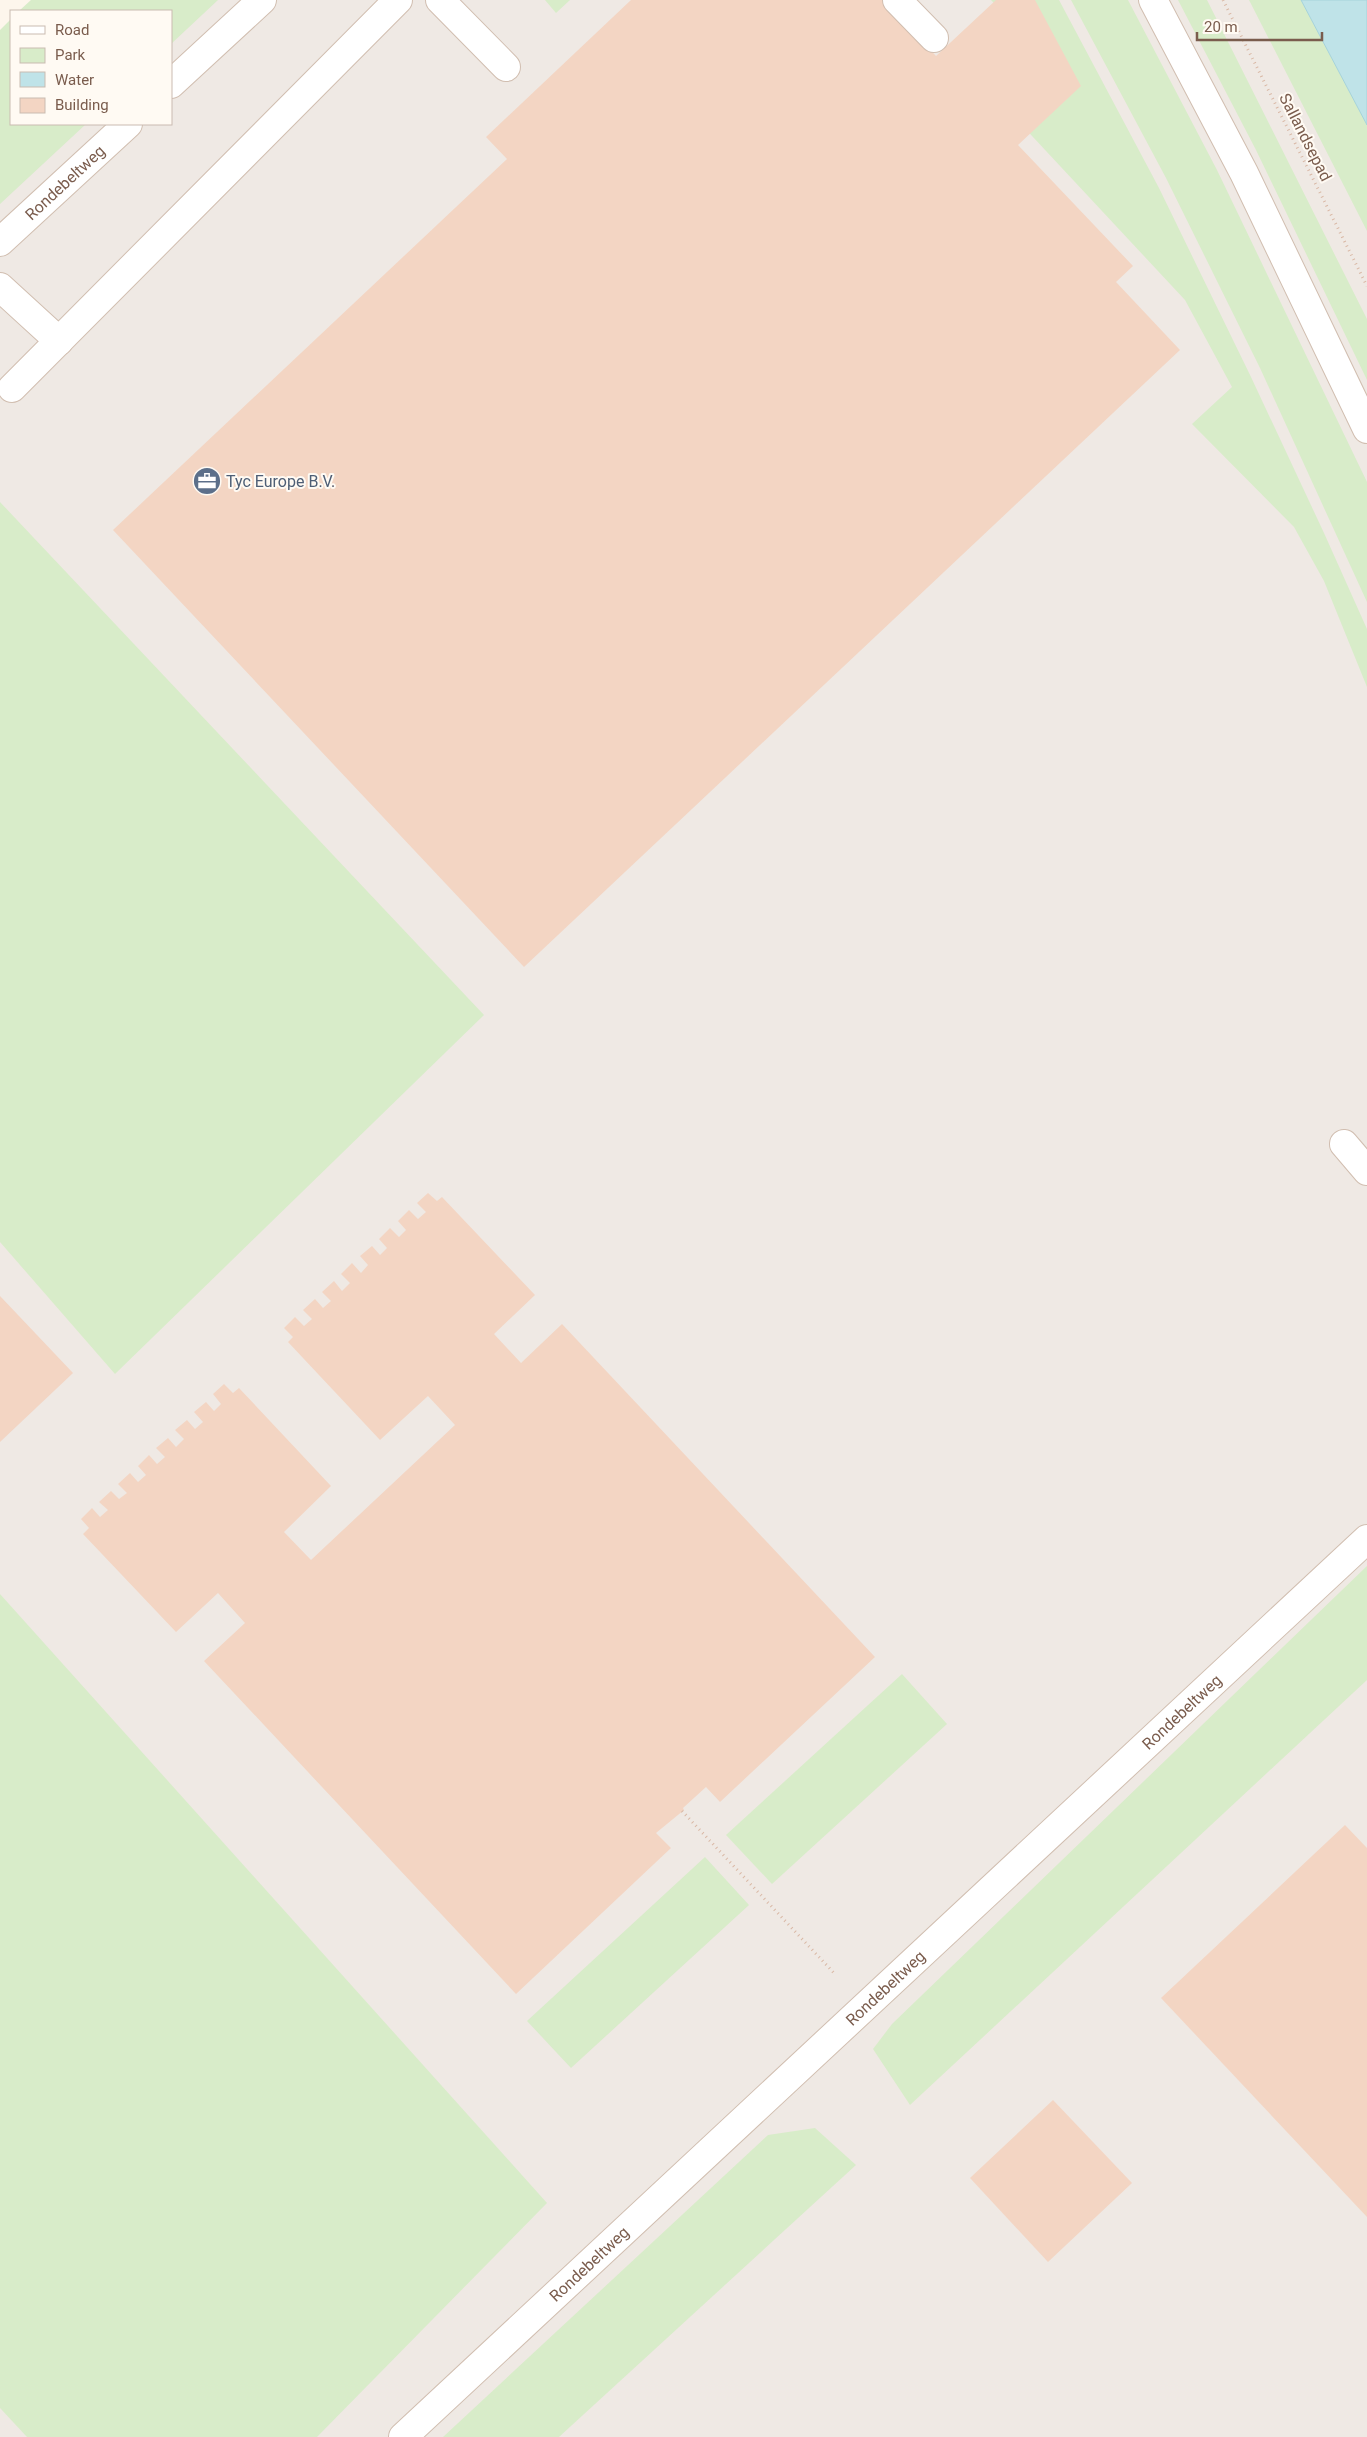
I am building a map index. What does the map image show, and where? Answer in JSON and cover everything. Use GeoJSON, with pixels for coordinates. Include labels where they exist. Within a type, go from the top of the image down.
{"type":"FeatureCollection","features":[{"type":"Feature","properties":{"kind":"street"},"geometry":{"type":"LineString","coordinates":[[172,83],[262,0]]}},
{"type":"Feature","properties":{"kind":"street"},"geometry":{"type":"LineString","coordinates":[[12,388],[398,0]]}},
{"type":"Feature","properties":{"kind":"street"},"geometry":{"type":"LineString","coordinates":[[440,0],[506,67]]}},
{"type":"Feature","properties":{"kind":"street"},"geometry":{"type":"LineString","coordinates":[[897,0],[934,38]]}},
{"type":"Feature","properties":{"kind":"street"},"geometry":{"type":"LineString","coordinates":[[1153,0],[1244,173],[1367,429]]}},
{"type":"Feature","properties":{"kind":"street","name":"Rondebeltweg"},"geometry":{"type":"LineString","coordinates":[[0,242],[127,125]]}},
{"type":"Feature","properties":{"kind":"street"},"geometry":{"type":"LineString","coordinates":[[0,287],[59,340]]}},
{"type":"Feature","properties":{"kind":"street"},"geometry":{"type":"LineString","coordinates":[[1344,1144],[1367,1171]]}},
{"type":"Feature","properties":{"kind":"street","name":"Rondebeltweg"},"geometry":{"type":"LineString","coordinates":[[403,2437],[1367,1539]]}},
{"type":"Feature","properties":{"kind":"path","name":"Sallandsepad"},"geometry":{"type":"LineString","coordinates":[[1223,0],[1367,286]]}},
{"type":"Feature","properties":{"kind":"path"},"geometry":{"type":"LineString","coordinates":[[682,1811],[834,1973]]}},
{"type":"Feature","properties":{"kind":"shaded area"},"geometry":{"type":"Polygon","coordinates":[[[202,0],[1367,0],[1367,2437],[0,2437],[0,187],[68,125],[172,125],[172,28],[202,0]]]}},
{"type":"Feature","properties":{"kind":"green space"},"geometry":{"type":"Polygon","coordinates":[[[31,0],[218,0],[172,43],[172,10],[20,10],[31,0]]]}},
{"type":"Feature","properties":{"kind":"green space"},"geometry":{"type":"Polygon","coordinates":[[[545,0],[570,0],[556,13],[545,0]]]}},
{"type":"Feature","properties":{"kind":"green space"},"geometry":{"type":"Polygon","coordinates":[[[991,0],[1059,0],[1159,188],[1324,533],[1367,629],[1367,687],[1324,581],[1294,527],[1192,424],[1232,387],[1185,300],[1019,122],[1064,78],[991,0]]]}},
{"type":"Feature","properties":{"kind":"green space"},"geometry":{"type":"Polygon","coordinates":[[[1071,0],[1128,0],[1217,170],[1367,482],[1367,602],[1260,368],[1166,178],[1071,0]]]}},
{"type":"Feature","properties":{"kind":"green space"},"geometry":{"type":"Polygon","coordinates":[[[1178,0],[1207,0],[1367,319],[1367,380],[1256,150],[1178,0]]]}},
{"type":"Feature","properties":{"kind":"green space"},"geometry":{"type":"Polygon","coordinates":[[[1249,0],[1301,0],[1367,125],[1367,231],[1249,0]]]}},
{"type":"Feature","properties":{"kind":"green space"},"geometry":{"type":"Polygon","coordinates":[[[10,20],[10,125],[85,125],[0,204],[0,30],[10,20]]]}},
{"type":"Feature","properties":{"kind":"green space"},"geometry":{"type":"Polygon","coordinates":[[[0,502],[484,1015],[115,1374],[0,1242],[0,502]]]}},
{"type":"Feature","properties":{"kind":"green space"},"geometry":{"type":"Polygon","coordinates":[[[1367,1566],[1367,1680],[910,2105],[873,2049],[892,2024],[1367,1566]]]}},
{"type":"Feature","properties":{"kind":"green space"},"geometry":{"type":"Polygon","coordinates":[[[0,1594],[547,2203],[317,2437],[27,2437],[0,2408],[0,1594]]]}},
{"type":"Feature","properties":{"kind":"green space"},"geometry":{"type":"Polygon","coordinates":[[[902,1674],[947,1724],[772,1884],[726,1835],[902,1674]]]}},
{"type":"Feature","properties":{"kind":"green space"},"geometry":{"type":"Polygon","coordinates":[[[705,1857],[749,1905],[571,2068],[527,2021],[705,1857]]]}},
{"type":"Feature","properties":{"kind":"green space"},"geometry":{"type":"Polygon","coordinates":[[[815,2128],[856,2165],[559,2437],[443,2437],[768,2135],[815,2128]]]}},
{"type":"Feature","properties":{"kind":"water"},"geometry":{"type":"Polygon","coordinates":[[[1301,0],[1367,0],[1367,125],[1301,0]]]}},
{"type":"Feature","properties":{"kind":"building"},"geometry":{"type":"Polygon","coordinates":[[[631,0],[883,0],[936,56],[996,0],[1035,0],[1081,86],[1018,145],[1133,266],[1116,282],[1180,350],[524,967],[113,530],[507,159],[486,137],[631,0]]]}},
{"type":"Feature","properties":{"kind":"building"},"geometry":{"type":"Polygon","coordinates":[[[428,1193],[437,1201],[442,1197],[535,1295],[494,1334],[521,1363],[562,1324],[875,1657],[720,1802],[706,1787],[683,1808],[684,1810],[656,1833],[671,1848],[516,1994],[204,1661],[245,1623],[218,1593],[176,1632],[83,1534],[89,1528],[81,1519],[92,1508],[100,1517],[108,1510],[99,1502],[111,1491],[119,1499],[127,1493],[118,1484],[130,1473],[138,1482],[146,1475],[138,1466],[149,1455],[157,1464],[165,1457],[156,1448],[168,1438],[176,1447],[184,1439],[175,1430],[187,1420],[195,1429],[203,1422],[194,1412],[206,1402],[214,1411],[221,1404],[213,1394],[224,1384],[233,1393],[239,1388],[331,1486],[284,1532],[311,1560],[455,1425],[428,1396],[380,1440],[288,1342],[293,1337],[284,1328],[295,1317],[304,1326],[312,1319],[303,1310],[315,1299],[323,1308],[331,1301],[322,1292],[334,1281],[342,1291],[350,1283],[341,1274],[352,1263],[361,1273],[368,1265],[360,1256],[372,1246],[380,1255],[387,1248],[379,1239],[390,1228],[399,1237],[406,1230],[398,1221],[409,1210],[418,1219],[426,1212],[417,1203],[428,1193]]]}},
{"type":"Feature","properties":{"kind":"building"},"geometry":{"type":"Polygon","coordinates":[[[0,1296],[73,1373],[0,1442],[0,1296]]]}},
{"type":"Feature","properties":{"kind":"building"},"geometry":{"type":"Polygon","coordinates":[[[1345,1825],[1367,1848],[1367,2217],[1161,1998],[1345,1825]]]}},
{"type":"Feature","properties":{"kind":"building"},"geometry":{"type":"Polygon","coordinates":[[[1053,2100],[1132,2183],[1048,2262],[970,2178],[1053,2100]]]}},
{"type":"Feature","properties":{"kind":"place","name":"Tyc Europe B.V."},"geometry":{"type":"Point","coordinates":[207,481]}}]}
